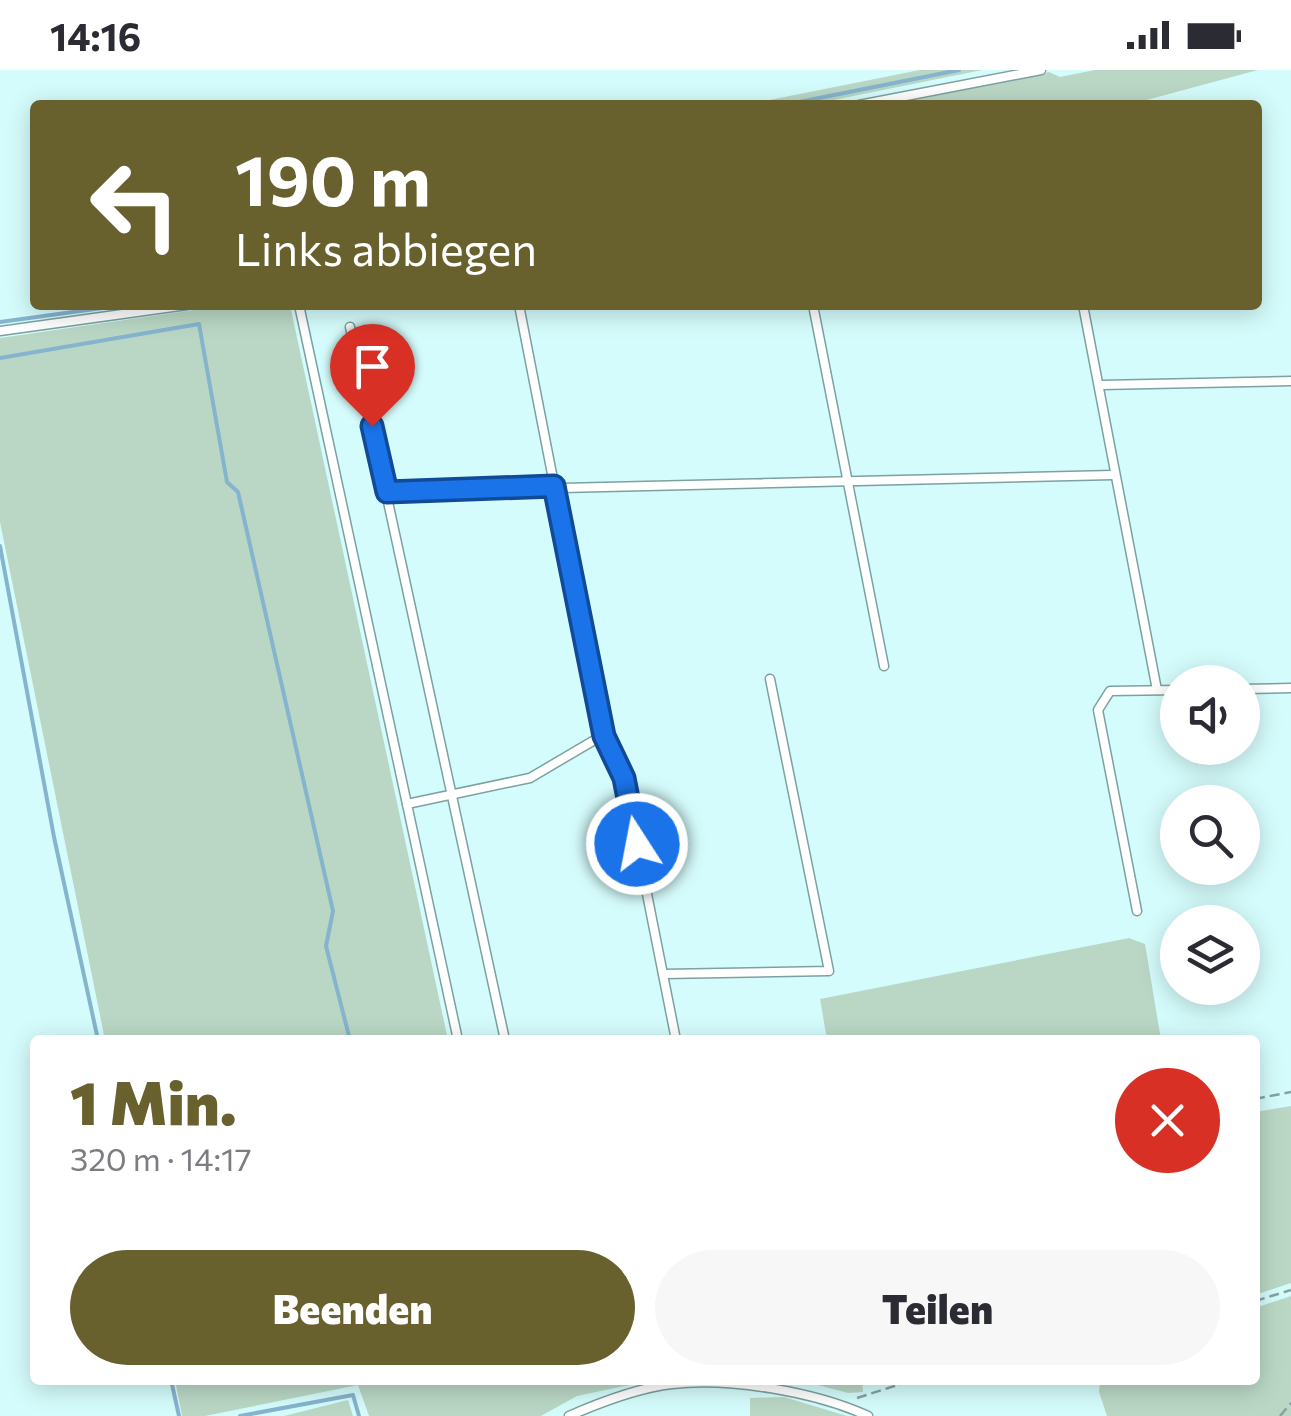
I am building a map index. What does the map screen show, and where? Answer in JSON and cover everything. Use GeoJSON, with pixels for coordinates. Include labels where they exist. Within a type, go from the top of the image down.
{"type":"FeatureCollection","features":[{"type":"Feature","properties":{"kind":"lane"},"geometry":{"type":"LineString","coordinates":[[885,100],[1041,70]]}},
{"type":"Feature","properties":{"kind":"lane"},"geometry":{"type":"LineString","coordinates":[[0,331],[151,310]]}},
{"type":"Feature","properties":{"kind":"lane"},"geometry":{"type":"LineString","coordinates":[[300,310],[457,1035]]}},
{"type":"Feature","properties":{"kind":"lane"},"geometry":{"type":"LineString","coordinates":[[519,310],[604,736],[624,778],[675,1035]]}},
{"type":"Feature","properties":{"kind":"lane"},"geometry":{"type":"LineString","coordinates":[[814,310],[884,666]]}},
{"type":"Feature","properties":{"kind":"lane"},"geometry":{"type":"LineString","coordinates":[[1084,310],[1157,690],[1110,691],[1098,710],[1137,911]]}},
{"type":"Feature","properties":{"kind":"lane"},"geometry":{"type":"LineString","coordinates":[[350,328],[504,1035]]}},
{"type":"Feature","properties":{"kind":"lane"},"geometry":{"type":"LineString","coordinates":[[1101,385],[1291,381]]}},
{"type":"Feature","properties":{"kind":"lane"},"geometry":{"type":"LineString","coordinates":[[387,492],[1114,474]]}},
{"type":"Feature","properties":{"kind":"lane"},"geometry":{"type":"LineString","coordinates":[[663,974],[829,972],[770,679]]}},
{"type":"Feature","properties":{"kind":"lane"},"geometry":{"type":"LineString","coordinates":[[1260,689],[1291,688]]}},
{"type":"Feature","properties":{"kind":"lane"},"geometry":{"type":"LineString","coordinates":[[407,804],[530,778],[604,736]]}},
{"type":"Feature","properties":{"kind":"lane"},"geometry":{"type":"LineString","coordinates":[[569,1416],[624,1394],[667,1385]]}},
{"type":"Feature","properties":{"kind":"lane"},"geometry":{"type":"LineString","coordinates":[[729,1385],[803,1395],[868,1416]]}},
{"type":"Feature","properties":{"kind":"path"},"geometry":{"type":"LineString","coordinates":[[1260,1098],[1291,1092]]}},
{"type":"Feature","properties":{"kind":"path"},"geometry":{"type":"LineString","coordinates":[[1260,1299],[1291,1290]]}},
{"type":"Feature","properties":{"kind":"path"},"geometry":{"type":"LineString","coordinates":[[850,1409],[856,1399],[894,1385]]}},
{"type":"Feature","properties":{"kind":"path"},"geometry":{"type":"LineString","coordinates":[[1280,1416],[1291,1403]]}},
{"type":"Feature","properties":{"kind":"green space"},"geometry":{"type":"Polygon","coordinates":[[[920,70],[982,70],[834,100],[770,100],[920,70]]]}},
{"type":"Feature","properties":{"kind":"green space"},"geometry":{"type":"Polygon","coordinates":[[[1095,70],[1258,70],[1147,100],[908,100],[1049,72],[1060,77],[1095,70]]]}},
{"type":"Feature","properties":{"kind":"green space"},"geometry":{"type":"Polygon","coordinates":[[[194,310],[291,310],[447,1035],[104,1035],[0,522],[0,338],[194,310]]]}},
{"type":"Feature","properties":{"kind":"green space"},"geometry":{"type":"Polygon","coordinates":[[[1129,938],[1145,944],[1160,1035],[826,1035],[820,999],[1129,938]]]}},
{"type":"Feature","properties":{"kind":"green space"},"geometry":{"type":"Polygon","coordinates":[[[1291,1106],[1291,1283],[1260,1293],[1260,1111],[1291,1106]]]}},
{"type":"Feature","properties":{"kind":"green space"},"geometry":{"type":"Polygon","coordinates":[[[1291,1296],[1291,1416],[1107,1416],[1100,1385],[1260,1385],[1260,1306],[1291,1296]]]}},
{"type":"Feature","properties":{"kind":"green space"},"geometry":{"type":"Polygon","coordinates":[[[176,1385],[358,1385],[205,1416],[182,1416],[176,1385]]]}},
{"type":"Feature","properties":{"kind":"green space"},"geometry":{"type":"Polygon","coordinates":[[[358,1385],[629,1385],[577,1396],[541,1416],[369,1416],[358,1385]]]}},
{"type":"Feature","properties":{"kind":"green space"},"geometry":{"type":"Polygon","coordinates":[[[818,1385],[862,1385],[863,1392],[848,1393],[818,1385]]]}},
{"type":"Feature","properties":{"kind":"green space"},"geometry":{"type":"Polygon","coordinates":[[[784,1397],[847,1416],[750,1416],[750,1398],[784,1397]]]}},
{"type":"Feature","properties":{"kind":"green space"},"geometry":{"type":"Polygon","coordinates":[[[348,1400],[353,1416],[284,1416],[348,1400]]]}},
{"type":"Feature","properties":{"kind":"waterway"},"geometry":{"type":"LineString","coordinates":[[809,100],[959,70]]}},
{"type":"Feature","properties":{"kind":"waterway"},"geometry":{"type":"LineString","coordinates":[[0,322],[88,310]]}},
{"type":"Feature","properties":{"kind":"waterway"},"geometry":{"type":"LineString","coordinates":[[0,358],[199,324],[227,482],[238,492],[333,911],[326,946],[349,1035]]}},
{"type":"Feature","properties":{"kind":"waterway"},"geometry":{"type":"LineString","coordinates":[[0,546],[54,837],[97,1035]]}},
{"type":"Feature","properties":{"kind":"waterway"},"geometry":{"type":"LineString","coordinates":[[172,1385],[179,1416]]}},
{"type":"Feature","properties":{"kind":"waterway"},"geometry":{"type":"LineString","coordinates":[[240,1416],[353,1395],[359,1416]]}},
{"type":"Feature","properties":{"kind":"route"},"geometry":{"type":"LineString","coordinates":[[372,426],[387,492],[554,486],[604,736],[624,778],[637,844]]}}]}
